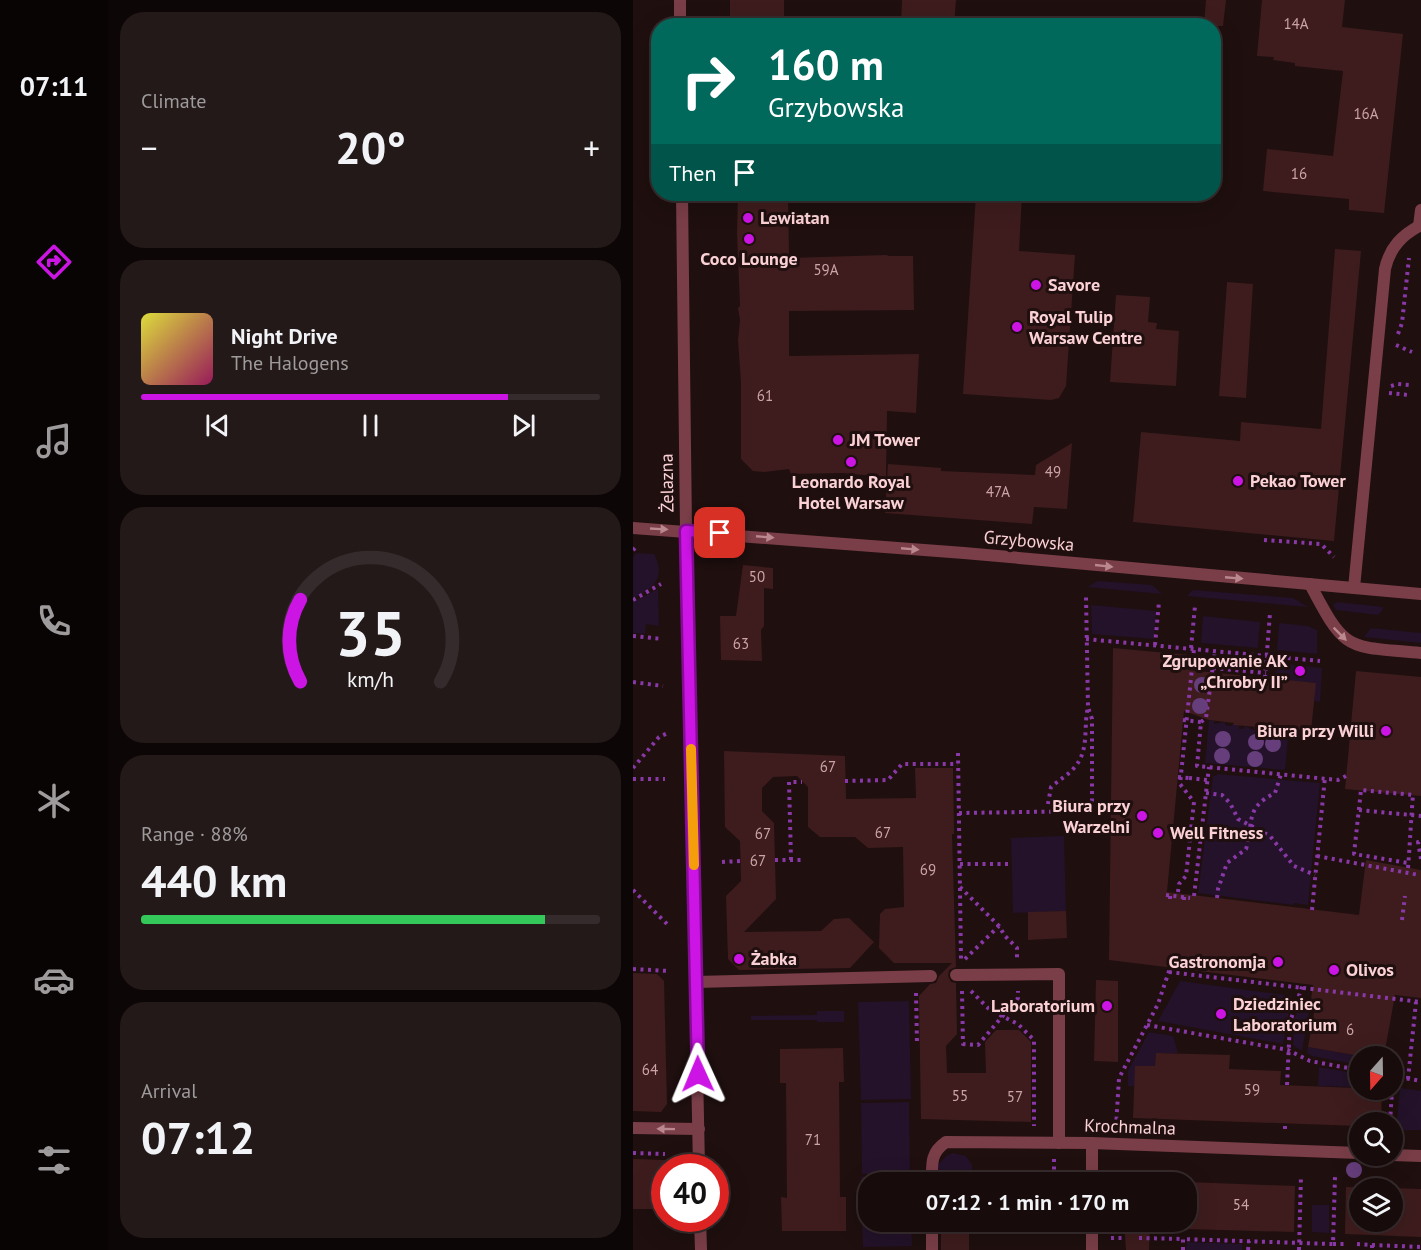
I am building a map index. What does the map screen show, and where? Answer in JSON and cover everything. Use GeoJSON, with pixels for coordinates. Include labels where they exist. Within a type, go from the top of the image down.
{"type":"FeatureCollection","features":[{"type":"Feature","properties":{"kind":"street"},"geometry":{"type":"LineString","coordinates":[[680,0],[680,18]]}},
{"type":"Feature","properties":{"kind":"street","name":"Żelazna"},"geometry":{"type":"LineString","coordinates":[[682,201],[686,531],[699,1154]]}},
{"type":"Feature","properties":{"kind":"street"},"geometry":{"type":"LineString","coordinates":[[1354,588],[1385,269],[1388,257],[1399,239],[1420,225],[1421,210]]}},
{"type":"Feature","properties":{"kind":"street","name":"Grzybowska"},"geometry":{"type":"LineString","coordinates":[[633,528],[1421,594]]}},
{"type":"Feature","properties":{"kind":"street"},"geometry":{"type":"LineString","coordinates":[[1310,584],[1331,624],[1351,643],[1365,648],[1421,653]]}},
{"type":"Feature","properties":{"kind":"street"},"geometry":{"type":"LineString","coordinates":[[960,978],[1059,974],[1059,1143]]}},
{"type":"Feature","properties":{"kind":"street"},"geometry":{"type":"LineString","coordinates":[[696,982],[931,976]]}},
{"type":"Feature","properties":{"kind":"street"},"geometry":{"type":"LineString","coordinates":[[633,1128],[699,1130]]}},
{"type":"Feature","properties":{"kind":"street","name":"Krochmalna"},"geometry":{"type":"LineString","coordinates":[[932,1172],[932,1158],[936,1149],[947,1142],[1092,1143],[1349,1153]]}},
{"type":"Feature","properties":{"kind":"street"},"geometry":{"type":"LineString","coordinates":[[1092,1143],[1092,1172]]}},
{"type":"Feature","properties":{"kind":"street"},"geometry":{"type":"LineString","coordinates":[[1403,1155],[1421,1156]]}},
{"type":"Feature","properties":{"kind":"street"},"geometry":{"type":"LineString","coordinates":[[700,1232],[701,1250]]}},
{"type":"Feature","properties":{"kind":"street"},"geometry":{"type":"LineString","coordinates":[[932,1232],[932,1250]]}},
{"type":"Feature","properties":{"kind":"street"},"geometry":{"type":"LineString","coordinates":[[1092,1232],[1092,1250]]}},
{"type":"Feature","properties":{"kind":"path"},"geometry":{"type":"LineString","coordinates":[[1396,345],[1412,352]]}},
{"type":"Feature","properties":{"kind":"path"},"geometry":{"type":"LineString","coordinates":[[1391,386],[1409,385]]}},
{"type":"Feature","properties":{"kind":"path"},"geometry":{"type":"LineString","coordinates":[[1388,392],[1408,395]]}},
{"type":"Feature","properties":{"kind":"path"},"geometry":{"type":"LineString","coordinates":[[1264,540],[1321,544],[1335,557]]}},
{"type":"Feature","properties":{"kind":"path"},"geometry":{"type":"LineString","coordinates":[[633,600],[661,584]]}},
{"type":"Feature","properties":{"kind":"path"},"geometry":{"type":"LineString","coordinates":[[1048,804],[1051,787],[1073,770],[1085,750],[1085,719],[1088,707],[1086,596]]}},
{"type":"Feature","properties":{"kind":"path"},"geometry":{"type":"LineString","coordinates":[[1155,645],[1159,603]]}},
{"type":"Feature","properties":{"kind":"path"},"geometry":{"type":"LineString","coordinates":[[1178,892],[1179,884],[1186,876],[1194,802],[1180,784],[1195,606]]}},
{"type":"Feature","properties":{"kind":"path"},"geometry":{"type":"LineString","coordinates":[[1213,668],[1265,675],[1270,613]]}},
{"type":"Feature","properties":{"kind":"path"},"geometry":{"type":"LineString","coordinates":[[633,636],[662,639]]}},
{"type":"Feature","properties":{"kind":"path"},"geometry":{"type":"LineString","coordinates":[[1086,639],[1320,661]]}},
{"type":"Feature","properties":{"kind":"path"},"geometry":{"type":"LineString","coordinates":[[1184,721],[1201,722],[1206,718],[1215,651]]}},
{"type":"Feature","properties":{"kind":"path"},"geometry":{"type":"LineString","coordinates":[[633,682],[663,686]]}},
{"type":"Feature","properties":{"kind":"path"},"geometry":{"type":"LineString","coordinates":[[959,813],[1092,811],[1092,719],[1088,707]]}},
{"type":"Feature","properties":{"kind":"path"},"geometry":{"type":"LineString","coordinates":[[1201,722],[1197,766],[1338,780],[1346,776]]}},
{"type":"Feature","properties":{"kind":"path"},"geometry":{"type":"LineString","coordinates":[[633,768],[659,737],[668,733]]}},
{"type":"Feature","properties":{"kind":"path"},"geometry":{"type":"LineString","coordinates":[[958,753],[960,978],[963,1044]]}},
{"type":"Feature","properties":{"kind":"path"},"geometry":{"type":"LineString","coordinates":[[845,781],[888,780],[902,764],[958,764]]}},
{"type":"Feature","properties":{"kind":"path"},"geometry":{"type":"LineString","coordinates":[[1169,897],[1184,899],[1192,897],[1209,767]]}},
{"type":"Feature","properties":{"kind":"path"},"geometry":{"type":"LineString","coordinates":[[1217,898],[1227,863],[1246,849],[1250,838],[1249,826],[1253,811],[1261,800],[1275,793],[1281,774]]}},
{"type":"Feature","properties":{"kind":"path"},"geometry":{"type":"LineString","coordinates":[[1178,777],[1207,780]]}},
{"type":"Feature","properties":{"kind":"path"},"geometry":{"type":"LineString","coordinates":[[1312,910],[1325,777]]}},
{"type":"Feature","properties":{"kind":"path"},"geometry":{"type":"LineString","coordinates":[[633,779],[665,779]]}},
{"type":"Feature","properties":{"kind":"path"},"geometry":{"type":"LineString","coordinates":[[791,860],[789,782],[802,782]]}},
{"type":"Feature","properties":{"kind":"path"},"geometry":{"type":"LineString","coordinates":[[1361,790],[1413,795],[1411,815],[1408,865],[1354,854],[1361,790]]}},
{"type":"Feature","properties":{"kind":"path"},"geometry":{"type":"LineString","coordinates":[[1206,793],[1223,795],[1238,819],[1270,836],[1294,867],[1315,875]]}},
{"type":"Feature","properties":{"kind":"path"},"geometry":{"type":"LineString","coordinates":[[1359,810],[1421,816]]}},
{"type":"Feature","properties":{"kind":"path"},"geometry":{"type":"LineString","coordinates":[[1421,842],[1418,842],[1417,848],[1421,859]]}},
{"type":"Feature","properties":{"kind":"path"},"geometry":{"type":"LineString","coordinates":[[1317,856],[1419,875]]}},
{"type":"Feature","properties":{"kind":"path"},"geometry":{"type":"LineString","coordinates":[[775,860],[802,860]]}},
{"type":"Feature","properties":{"kind":"path"},"geometry":{"type":"LineString","coordinates":[[722,862],[740,861]]}},
{"type":"Feature","properties":{"kind":"path"},"geometry":{"type":"LineString","coordinates":[[960,864],[1011,864]]}},
{"type":"Feature","properties":{"kind":"path"},"geometry":{"type":"LineString","coordinates":[[633,890],[667,924]]}},
{"type":"Feature","properties":{"kind":"path"},"geometry":{"type":"LineString","coordinates":[[1402,920],[1405,896]]}},
{"type":"Feature","properties":{"kind":"path"},"geometry":{"type":"LineString","coordinates":[[961,962],[999,926]]}},
{"type":"Feature","properties":{"kind":"path"},"geometry":{"type":"LineString","coordinates":[[633,969],[669,971]]}},
{"type":"Feature","properties":{"kind":"path"},"geometry":{"type":"LineString","coordinates":[[1116,1127],[1119,1078],[1158,1004],[1170,970],[1406,998],[1418,1002],[1408,1078]]}},
{"type":"Feature","properties":{"kind":"path"},"geometry":{"type":"LineString","coordinates":[[916,976],[917,1043]]}},
{"type":"Feature","properties":{"kind":"path"},"geometry":{"type":"LineString","coordinates":[[960,978],[990,1010],[1018,1024],[1034,1040],[1034,1122]]}},
{"type":"Feature","properties":{"kind":"path"},"geometry":{"type":"LineString","coordinates":[[1287,1085],[1290,1022],[1302,986]]}},
{"type":"Feature","properties":{"kind":"path"},"geometry":{"type":"LineString","coordinates":[[1147,1025],[1288,1050],[1310,1061],[1349,1068]]}},
{"type":"Feature","properties":{"kind":"path"},"geometry":{"type":"LineString","coordinates":[[1403,1077],[1421,1081]]}},
{"type":"Feature","properties":{"kind":"path"},"geometry":{"type":"LineString","coordinates":[[633,1153],[665,1154]]}},
{"type":"Feature","properties":{"kind":"path"},"geometry":{"type":"LineString","coordinates":[[1054,1157],[1054,1172]]}},
{"type":"Feature","properties":{"kind":"path"},"geometry":{"type":"LineString","coordinates":[[1299,1250],[1301,1176]]}},
{"type":"Feature","properties":{"kind":"path"},"geometry":{"type":"LineString","coordinates":[[1333,1244],[1335,1177]]}},
{"type":"Feature","properties":{"kind":"path"},"geometry":{"type":"LineString","coordinates":[[1111,1238],[1123,1238]]}},
{"type":"Feature","properties":{"kind":"path"},"geometry":{"type":"LineString","coordinates":[[1139,1238],[1345,1244]]}},
{"type":"Feature","properties":{"kind":"path"},"geometry":{"type":"LineString","coordinates":[[1183,1239],[1183,1250]]}},
{"type":"Feature","properties":{"kind":"path"},"geometry":{"type":"LineString","coordinates":[[1248,1250],[1249,1241]]}},
{"type":"Feature","properties":{"kind":"path"},"geometry":{"type":"LineString","coordinates":[[1357,1244],[1372,1247],[1421,1247]]}},
{"type":"Feature","properties":{"kind":"shaded area"},"geometry":{"type":"Polygon","coordinates":[[[636,553],[654,554],[659,569],[652,586],[633,598],[633,558],[636,553]]]}},
{"type":"Feature","properties":{"kind":"shaded area"},"geometry":{"type":"Polygon","coordinates":[[[1098,581],[1152,585],[1162,594],[1087,587],[1098,581]]]}},
{"type":"Feature","properties":{"kind":"shaded area"},"geometry":{"type":"Polygon","coordinates":[[[658,589],[659,626],[646,624],[645,634],[633,633],[633,602],[658,589]]]}},
{"type":"Feature","properties":{"kind":"shaded area"},"geometry":{"type":"Polygon","coordinates":[[[1193,590],[1293,598],[1308,607],[1187,596],[1193,590]]]}},
{"type":"Feature","properties":{"kind":"shaded area"},"geometry":{"type":"Polygon","coordinates":[[[1337,602],[1383,607],[1378,615],[1336,610],[1333,605],[1337,602]]]}},
{"type":"Feature","properties":{"kind":"shaded area"},"geometry":{"type":"Polygon","coordinates":[[[1091,605],[1156,611],[1154,639],[1092,634],[1091,605]]]}},
{"type":"Feature","properties":{"kind":"shaded area"},"geometry":{"type":"Polygon","coordinates":[[[1203,616],[1260,622],[1258,648],[1201,643],[1203,616]]]}},
{"type":"Feature","properties":{"kind":"shaded area"},"geometry":{"type":"Polygon","coordinates":[[[1279,623],[1308,626],[1317,630],[1317,654],[1277,650],[1279,623]]]}},
{"type":"Feature","properties":{"kind":"shaded area"},"geometry":{"type":"Polygon","coordinates":[[[1371,628],[1421,633],[1421,643],[1364,637],[1371,628]]]}},
{"type":"Feature","properties":{"kind":"shaded area"},"geometry":{"type":"Polygon","coordinates":[[[1277,663],[1322,668],[1320,702],[1314,701],[1315,683],[1275,680],[1277,663]]]}},
{"type":"Feature","properties":{"kind":"shaded area"},"geometry":{"type":"Polygon","coordinates":[[[1209,720],[1214,721],[1214,724],[1225,722],[1225,725],[1231,726],[1234,723],[1234,725],[1239,725],[1239,729],[1244,729],[1245,726],[1254,730],[1254,727],[1258,727],[1258,731],[1270,727],[1272,730],[1282,728],[1282,731],[1287,731],[1288,728],[1292,729],[1292,732],[1302,730],[1302,733],[1308,734],[1308,731],[1311,731],[1311,740],[1288,738],[1285,770],[1205,763],[1209,720]]]}},
{"type":"Feature","properties":{"kind":"shaded area"},"geometry":{"type":"Polygon","coordinates":[[[1217,774],[1320,783],[1308,905],[1198,893],[1213,776],[1217,774]]]}},
{"type":"Feature","properties":{"kind":"shaded area"},"geometry":{"type":"Polygon","coordinates":[[[1064,836],[1066,911],[1013,913],[1011,838],[1064,836]]]}},
{"type":"Feature","properties":{"kind":"shaded area"},"geometry":{"type":"Polygon","coordinates":[[[1180,981],[1292,996],[1283,1044],[1158,1021],[1180,981]]]}},
{"type":"Feature","properties":{"kind":"shaded area"},"geometry":{"type":"Polygon","coordinates":[[[1303,998],[1311,1000],[1302,1051],[1293,1045],[1294,1020],[1303,998]]]}},
{"type":"Feature","properties":{"kind":"shaded area"},"geometry":{"type":"Polygon","coordinates":[[[909,1001],[911,1099],[861,1100],[858,1002],[909,1001]]]}},
{"type":"Feature","properties":{"kind":"shaded area"},"geometry":{"type":"Polygon","coordinates":[[[817,1011],[844,1011],[844,1022],[751,1020],[751,1016],[817,1015],[817,1011]]]}},
{"type":"Feature","properties":{"kind":"shaded area"},"geometry":{"type":"Polygon","coordinates":[[[1149,1032],[1173,1036],[1178,1053],[1156,1053],[1155,1066],[1134,1086],[1128,1086],[1128,1071],[1149,1032]]]}},
{"type":"Feature","properties":{"kind":"shaded area"},"geometry":{"type":"Polygon","coordinates":[[[1308,1047],[1349,1054],[1349,1063],[1312,1056],[1307,1053],[1308,1047]]]}},
{"type":"Feature","properties":{"kind":"shaded area"},"geometry":{"type":"Polygon","coordinates":[[[1319,1067],[1349,1072],[1349,1087],[1318,1086],[1319,1067]]]}},
{"type":"Feature","properties":{"kind":"shaded area"},"geometry":{"type":"Polygon","coordinates":[[[1403,1088],[1421,1091],[1421,1130],[1403,1130],[1403,1112],[1398,1112],[1399,1100],[1403,1100],[1403,1088]]]}},
{"type":"Feature","properties":{"kind":"shaded area"},"geometry":{"type":"Polygon","coordinates":[[[909,1102],[910,1172],[862,1172],[861,1103],[909,1102]]]}},
{"type":"Feature","properties":{"kind":"shaded area"},"geometry":{"type":"Polygon","coordinates":[[[953,1153],[966,1156],[972,1165],[972,1172],[938,1172],[938,1165],[946,1156],[953,1153]]]}},
{"type":"Feature","properties":{"kind":"shaded area"},"geometry":{"type":"Polygon","coordinates":[[[1312,1205],[1329,1205],[1329,1233],[1312,1232],[1312,1205]]]}},
{"type":"Feature","properties":{"kind":"shaded area"},"geometry":{"type":"Polygon","coordinates":[[[863,1232],[911,1232],[912,1246],[863,1247],[863,1232]]]}},
{"type":"Feature","properties":{"kind":"shaded area"},"geometry":{"type":"Polygon","coordinates":[[[1187,1242],[1242,1244],[1242,1250],[1186,1250],[1187,1242]]]}},
{"type":"Feature","properties":{"kind":"building"},"geometry":{"type":"Polygon","coordinates":[[[730,0],[784,0],[784,18],[730,18],[730,0]]]}},
{"type":"Feature","properties":{"kind":"building"},"geometry":{"type":"Polygon","coordinates":[[[902,0],[956,0],[955,18],[901,18],[902,0]]]}},
{"type":"Feature","properties":{"kind":"building"},"geometry":{"type":"Polygon","coordinates":[[[1206,0],[1226,0],[1223,26],[1221,26],[1221,18],[1205,18],[1206,0]]]}},
{"type":"Feature","properties":{"kind":"building"},"geometry":{"type":"Polygon","coordinates":[[[1262,0],[1345,0],[1342,27],[1403,34],[1384,213],[1349,210],[1349,199],[1263,191],[1267,149],[1333,156],[1343,71],[1295,66],[1295,63],[1273,60],[1274,57],[1257,56],[1262,0]]]}},
{"type":"Feature","properties":{"kind":"building"},"geometry":{"type":"Polygon","coordinates":[[[738,201],[788,201],[789,258],[913,256],[914,310],[789,311],[789,356],[919,354],[916,413],[887,411],[886,477],[842,473],[791,474],[789,469],[753,471],[741,459],[738,201]]]}},
{"type":"Feature","properties":{"kind":"building"},"geometry":{"type":"Polygon","coordinates":[[[976,201],[1022,201],[1019,251],[1075,255],[1066,386],[1059,398],[1051,400],[963,394],[976,201]]]}},
{"type":"Feature","properties":{"kind":"building","name":"Pekao Tower"},"geometry":{"type":"Polygon","coordinates":[[[1335,249],[1361,251],[1334,541],[1133,522],[1141,432],[1240,441],[1241,422],[1321,429],[1335,249]]]}},
{"type":"Feature","properties":{"kind":"building"},"geometry":{"type":"Polygon","coordinates":[[[1227,282],[1253,284],[1246,398],[1219,396],[1227,282]]]}},
{"type":"Feature","properties":{"kind":"building"},"geometry":{"type":"Polygon","coordinates":[[[1116,295],[1150,297],[1148,322],[1157,323],[1156,329],[1179,331],[1176,386],[1110,382],[1116,295]]]}},
{"type":"Feature","properties":{"kind":"building"},"geometry":{"type":"Polygon","coordinates":[[[1072,443],[1067,509],[1034,507],[1032,524],[885,513],[888,464],[941,468],[941,471],[1035,475],[1036,465],[1072,443]]]}},
{"type":"Feature","properties":{"kind":"building"},"geometry":{"type":"Polygon","coordinates":[[[743,565],[773,568],[773,589],[764,588],[764,626],[761,630],[762,661],[721,660],[720,616],[736,616],[743,565]]]}},
{"type":"Feature","properties":{"kind":"building","name":"Biura przy Warzelni"},"geometry":{"type":"Polygon","coordinates":[[[1113,648],[1189,655],[1188,670],[1316,683],[1311,731],[1233,725],[1234,723],[1209,720],[1184,711],[1167,892],[1359,915],[1366,860],[1421,870],[1421,998],[1395,995],[1386,1046],[1349,1046],[1349,1054],[1308,1047],[1315,1007],[1310,1006],[1313,985],[1109,960],[1113,648]]]}},
{"type":"Feature","properties":{"kind":"building","name":"Biura przy Willi"},"geometry":{"type":"Polygon","coordinates":[[[1356,671],[1421,677],[1421,796],[1345,789],[1356,671]]]}},
{"type":"Feature","properties":{"kind":"building"},"geometry":{"type":"Polygon","coordinates":[[[724,751],[845,756],[846,799],[916,798],[915,768],[953,768],[954,834],[952,834],[956,967],[949,970],[948,976],[951,982],[956,983],[957,1034],[946,1046],[947,1073],[986,1073],[985,1042],[996,1030],[1019,1030],[1031,1042],[1031,1122],[921,1119],[919,996],[930,984],[936,983],[939,976],[952,963],[894,963],[879,948],[880,914],[885,909],[904,907],[903,847],[868,848],[855,837],[820,837],[808,827],[808,787],[797,776],[773,777],[762,788],[762,811],[774,823],[776,899],[744,932],[821,931],[834,919],[849,918],[874,942],[850,968],[739,970],[728,959],[726,896],[741,881],[740,841],[725,827],[724,751]]]}},
{"type":"Feature","properties":{"kind":"building"},"geometry":{"type":"Polygon","coordinates":[[[1066,911],[1067,938],[1028,940],[1028,912],[1066,911]]]}},
{"type":"Feature","properties":{"kind":"building"},"geometry":{"type":"Polygon","coordinates":[[[633,973],[657,974],[664,981],[667,1104],[661,1112],[633,1111],[633,973]]]}},
{"type":"Feature","properties":{"kind":"building","name":"Laboratorium"},"geometry":{"type":"Polygon","coordinates":[[[1096,980],[1118,981],[1118,1062],[1094,1061],[1096,980]]]}},
{"type":"Feature","properties":{"kind":"building"},"geometry":{"type":"Polygon","coordinates":[[[843,1048],[844,1082],[839,1082],[840,1197],[846,1197],[846,1231],[782,1231],[781,1197],[787,1198],[786,1083],[780,1083],[780,1049],[843,1048]]]}},
{"type":"Feature","properties":{"kind":"building"},"geometry":{"type":"Polygon","coordinates":[[[1156,1053],[1230,1055],[1229,1069],[1281,1071],[1280,1085],[1349,1088],[1349,1100],[1382,1100],[1381,1112],[1349,1112],[1349,1126],[1133,1118],[1135,1066],[1155,1066],[1156,1053]]]}},
{"type":"Feature","properties":{"kind":"building"},"geometry":{"type":"Polygon","coordinates":[[[633,1159],[651,1160],[651,1209],[633,1209],[633,1159]]]}},
{"type":"Feature","properties":{"kind":"building"},"geometry":{"type":"Polygon","coordinates":[[[1197,1182],[1295,1186],[1294,1232],[1197,1229],[1197,1182]]]}},
{"type":"Feature","properties":{"kind":"building"},"geometry":{"type":"Polygon","coordinates":[[[1346,1187],[1349,1187],[1349,1232],[1403,1232],[1403,1188],[1421,1189],[1421,1237],[1345,1234],[1346,1187]]]}},
{"type":"Feature","properties":{"kind":"building"},"geometry":{"type":"Polygon","coordinates":[[[941,1232],[969,1232],[969,1250],[941,1250],[941,1232]]]}},
{"type":"Feature","properties":{"kind":"building"},"geometry":{"type":"Polygon","coordinates":[[[1125,1232],[1150,1232],[1149,1250],[1126,1250],[1125,1232]]]}},
{"type":"Feature","properties":{"kind":"slow traffic"},"geometry":{"type":"LineString","coordinates":[[691,749],[694,865]]}},
{"type":"Feature","properties":{"kind":"place","name":"Lewiatan"},"geometry":{"type":"Point","coordinates":[748,218]}},
{"type":"Feature","properties":{"kind":"place","name":"Coco Lounge"},"geometry":{"type":"Point","coordinates":[749,239]}},
{"type":"Feature","properties":{"kind":"place","name":"Savore"},"geometry":{"type":"Point","coordinates":[1036,285]}},
{"type":"Feature","properties":{"kind":"place","name":"Royal Tulip Warsaw Centre"},"geometry":{"type":"Point","coordinates":[1017,327]}},
{"type":"Feature","properties":{"kind":"place","name":"JM Tower"},"geometry":{"type":"Point","coordinates":[838,440]}},
{"type":"Feature","properties":{"kind":"place","name":"Leonardo Royal Hotel Warsaw"},"geometry":{"type":"Point","coordinates":[851,462]}},
{"type":"Feature","properties":{"kind":"place","name":"Pekao Tower"},"geometry":{"type":"Point","coordinates":[1238,481]}},
{"type":"Feature","properties":{"kind":"place","name":"Zgrupowanie AK „Chrobry II”"},"geometry":{"type":"Point","coordinates":[1300,671]}},
{"type":"Feature","properties":{"kind":"place","name":"Biura przy Willi"},"geometry":{"type":"Point","coordinates":[1386,731]}},
{"type":"Feature","properties":{"kind":"place","name":"Biura przy Warzelni"},"geometry":{"type":"Point","coordinates":[1142,816]}},
{"type":"Feature","properties":{"kind":"place","name":"Well Fitness"},"geometry":{"type":"Point","coordinates":[1158,833]}},
{"type":"Feature","properties":{"kind":"place","name":"Żabka"},"geometry":{"type":"Point","coordinates":[739,959]}},
{"type":"Feature","properties":{"kind":"place","name":"Gastronomja"},"geometry":{"type":"Point","coordinates":[1278,962]}},
{"type":"Feature","properties":{"kind":"place","name":"Olivos"},"geometry":{"type":"Point","coordinates":[1334,970]}},
{"type":"Feature","properties":{"kind":"place","name":"Laboratorium"},"geometry":{"type":"Point","coordinates":[1107,1006]}},
{"type":"Feature","properties":{"kind":"place","name":"Dziedziniec Laboratorium"},"geometry":{"type":"Point","coordinates":[1221,1014]}},
{"type":"Feature","properties":{"kind":"route"},"geometry":{"type":"LineString","coordinates":[[698,1074],[686,531],[720,533]]}}]}
